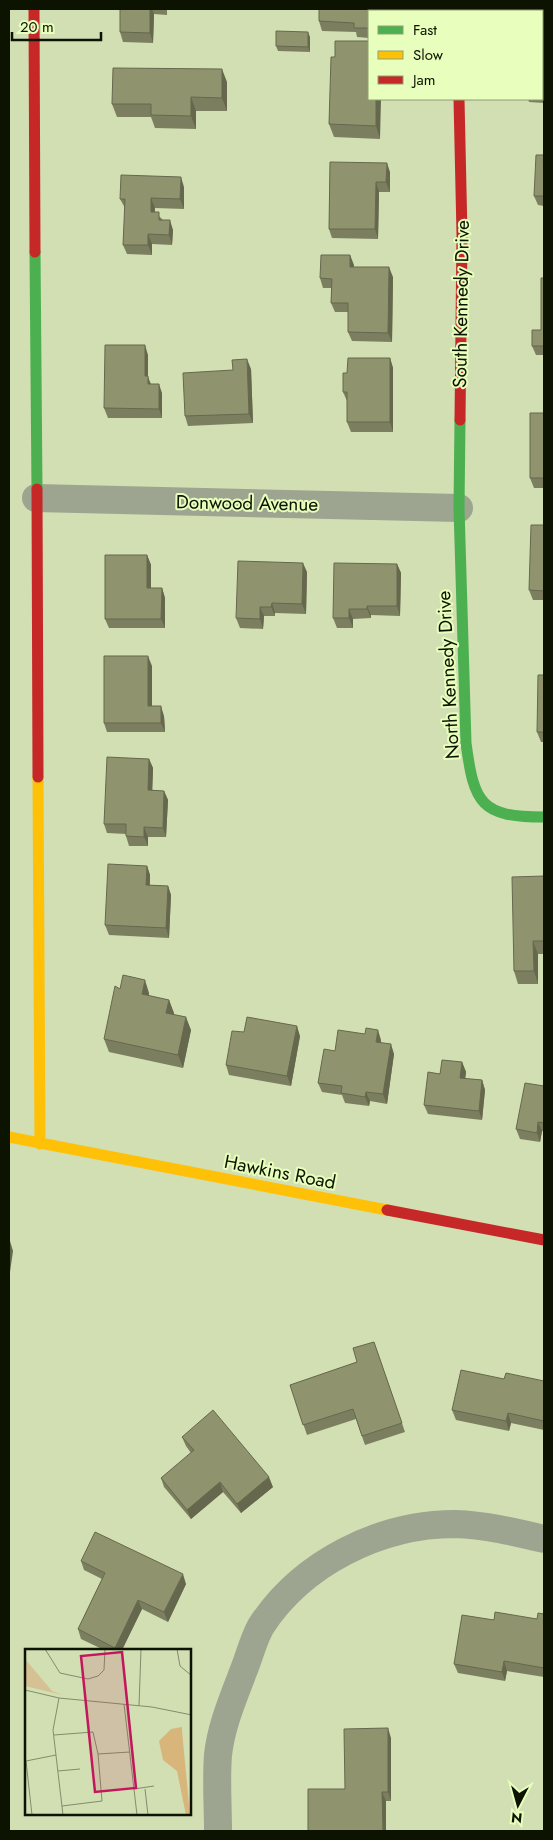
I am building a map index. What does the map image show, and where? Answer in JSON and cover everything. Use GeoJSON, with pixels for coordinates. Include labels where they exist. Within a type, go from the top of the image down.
{"type":"FeatureCollection","features":[{"type":"Feature","properties":{"kind":"street"},"geometry":{"type":"LineString","coordinates":[[34,9],[40,1144]]}},
{"type":"Feature","properties":{"kind":"street","name":"South Kennedy Drive"},"geometry":{"type":"LineString","coordinates":[[459,100],[462,235],[459,508]]}},
{"type":"Feature","properties":{"kind":"street","name":"Donwood Avenue"},"geometry":{"type":"LineString","coordinates":[[36,498],[459,508]]}},
{"type":"Feature","properties":{"kind":"street","name":"North Kennedy Drive"},"geometry":{"type":"LineString","coordinates":[[459,508],[466,743],[469,769],[478,796],[493,812],[544,817]]}},
{"type":"Feature","properties":{"kind":"street","name":"Hawkins Road"},"geometry":{"type":"LineString","coordinates":[[9,1137],[544,1240]]}},
{"type":"Feature","properties":{"kind":"street"},"geometry":{"type":"LineString","coordinates":[[218,1831],[218,1755],[225,1719],[260,1628],[300,1581],[325,1562],[350,1549],[416,1528],[453,1524],[488,1526],[544,1538]]}},
{"type":"Feature","properties":{"kind":"building"},"geometry":{"type":"Polygon","coordinates":[[[120,9],[150,9],[150,33],[120,32],[120,9]]]}},
{"type":"Feature","properties":{"kind":"building"},"geometry":{"type":"Polygon","coordinates":[[[319,9],[387,9],[368,10],[368,28],[354,28],[354,23],[319,21],[319,9]]]}},
{"type":"Feature","properties":{"kind":"building"},"geometry":{"type":"Polygon","coordinates":[[[543,27],[544,27],[543,94],[543,27]]]}},
{"type":"Feature","properties":{"kind":"building"},"geometry":{"type":"Polygon","coordinates":[[[276,31],[308,32],[308,47],[276,46],[276,31]]]}},
{"type":"Feature","properties":{"kind":"building"},"geometry":{"type":"Polygon","coordinates":[[[335,41],[368,41],[368,100],[376,100],[376,126],[329,124],[331,57],[335,57],[335,41]]]}},
{"type":"Feature","properties":{"kind":"building"},"geometry":{"type":"Polygon","coordinates":[[[113,68],[222,69],[222,98],[191,97],[191,116],[151,115],[151,104],[112,104],[113,68]]]}},
{"type":"Feature","properties":{"kind":"building"},"geometry":{"type":"Polygon","coordinates":[[[536,155],[544,155],[544,196],[534,196],[536,155]]]}},
{"type":"Feature","properties":{"kind":"building"},"geometry":{"type":"Polygon","coordinates":[[[330,162],[387,163],[386,182],[376,182],[375,229],[329,229],[330,162]]]}},
{"type":"Feature","properties":{"kind":"building"},"geometry":{"type":"Polygon","coordinates":[[[121,175],[181,177],[180,199],[151,198],[151,212],[159,212],[159,220],[170,220],[169,235],[148,234],[148,245],[123,245],[125,199],[120,199],[121,175]]]}},
{"type":"Feature","properties":{"kind":"building"},"geometry":{"type":"Polygon","coordinates":[[[321,255],[350,255],[350,267],[389,267],[388,333],[348,332],[348,303],[331,303],[332,279],[320,278],[321,255]]]}},
{"type":"Feature","properties":{"kind":"building"},"geometry":{"type":"Polygon","coordinates":[[[541,278],[544,278],[544,346],[532,346],[532,330],[541,330],[541,278]]]}},
{"type":"Feature","properties":{"kind":"building"},"geometry":{"type":"Polygon","coordinates":[[[105,345],[145,345],[145,376],[148,376],[148,384],[159,384],[159,409],[104,408],[105,345]]]}},
{"type":"Feature","properties":{"kind":"building"},"geometry":{"type":"Polygon","coordinates":[[[348,358],[390,358],[390,422],[347,422],[347,392],[343,392],[343,373],[347,373],[348,358]]]}},
{"type":"Feature","properties":{"kind":"building"},"geometry":{"type":"Polygon","coordinates":[[[247,359],[249,414],[185,416],[183,373],[233,370],[232,360],[247,359]]]}},
{"type":"Feature","properties":{"kind":"building"},"geometry":{"type":"Polygon","coordinates":[[[530,413],[544,413],[544,478],[530,478],[530,413]]]}},
{"type":"Feature","properties":{"kind":"building"},"geometry":{"type":"Polygon","coordinates":[[[531,525],[544,525],[544,591],[529,590],[531,525]]]}},
{"type":"Feature","properties":{"kind":"building"},"geometry":{"type":"Polygon","coordinates":[[[105,555],[147,555],[147,588],[162,588],[161,619],[105,619],[105,555]]]}},
{"type":"Feature","properties":{"kind":"building"},"geometry":{"type":"Polygon","coordinates":[[[238,561],[303,563],[302,604],[272,603],[271,607],[260,607],[260,619],[236,618],[238,561]]]}},
{"type":"Feature","properties":{"kind":"building"},"geometry":{"type":"Polygon","coordinates":[[[334,563],[397,564],[397,606],[367,606],[367,609],[349,609],[349,618],[333,618],[334,563]]]}},
{"type":"Feature","properties":{"kind":"building"},"geometry":{"type":"Polygon","coordinates":[[[104,656],[148,656],[148,706],[161,706],[161,723],[104,723],[104,656]]]}},
{"type":"Feature","properties":{"kind":"building"},"geometry":{"type":"Polygon","coordinates":[[[538,675],[544,675],[544,732],[537,732],[538,675]]]}},
{"type":"Feature","properties":{"kind":"building"},"geometry":{"type":"Polygon","coordinates":[[[107,757],[149,759],[148,790],[164,791],[163,828],[144,827],[144,837],[126,836],[126,824],[104,824],[107,757]]]}},
{"type":"Feature","properties":{"kind":"building"},"geometry":{"type":"Polygon","coordinates":[[[108,864],[147,866],[146,885],[168,886],[166,928],[105,925],[108,864]]]}},
{"type":"Feature","properties":{"kind":"building"},"geometry":{"type":"Polygon","coordinates":[[[544,876],[544,941],[533,941],[534,971],[514,971],[512,877],[544,876]]]}},
{"type":"Feature","properties":{"kind":"building"},"geometry":{"type":"Polygon","coordinates":[[[123,975],[145,980],[142,994],[169,1000],[166,1013],[186,1017],[178,1055],[104,1039],[115,986],[120,989],[123,975]]]}},
{"type":"Feature","properties":{"kind":"building"},"geometry":{"type":"Polygon","coordinates":[[[247,1017],[297,1026],[287,1076],[226,1065],[232,1031],[244,1032],[247,1017]]]}},
{"type":"Feature","properties":{"kind":"building"},"geometry":{"type":"Polygon","coordinates":[[[366,1028],[378,1030],[376,1042],[391,1044],[383,1094],[366,1092],[365,1097],[341,1093],[342,1086],[318,1083],[324,1049],[335,1051],[338,1030],[365,1034],[366,1028]]]}},
{"type":"Feature","properties":{"kind":"building"},"geometry":{"type":"Polygon","coordinates":[[[442,1060],[462,1062],[460,1078],[482,1080],[479,1111],[424,1105],[428,1072],[440,1074],[442,1060]]]}},
{"type":"Feature","properties":{"kind":"building"},"geometry":{"type":"Polygon","coordinates":[[[525,1083],[544,1086],[544,1123],[538,1122],[537,1133],[516,1129],[525,1083]]]}},
{"type":"Feature","properties":{"kind":"building"},"geometry":{"type":"Polygon","coordinates":[[[374,1342],[402,1423],[362,1436],[353,1409],[303,1425],[290,1385],[357,1362],[353,1348],[374,1342]]]}},
{"type":"Feature","properties":{"kind":"building"},"geometry":{"type":"Polygon","coordinates":[[[461,1370],[504,1379],[506,1373],[544,1381],[544,1421],[508,1413],[506,1421],[452,1410],[461,1370]]]}},
{"type":"Feature","properties":{"kind":"building"},"geometry":{"type":"Polygon","coordinates":[[[213,1410],[269,1477],[237,1504],[220,1482],[187,1510],[161,1478],[194,1450],[182,1437],[213,1410]]]}},
{"type":"Feature","properties":{"kind":"building"},"geometry":{"type":"Polygon","coordinates":[[[95,1532],[183,1574],[164,1612],[138,1600],[115,1648],[78,1629],[105,1573],[81,1561],[95,1532]]]}},
{"type":"Feature","properties":{"kind":"building"},"geometry":{"type":"Polygon","coordinates":[[[495,1612],[537,1619],[538,1613],[544,1614],[544,1668],[504,1661],[502,1672],[454,1664],[462,1615],[494,1620],[495,1612]]]}},
{"type":"Feature","properties":{"kind":"building"},"geometry":{"type":"Polygon","coordinates":[[[388,1728],[388,1792],[382,1792],[383,1831],[308,1831],[308,1789],[345,1789],[344,1729],[388,1728]]]}},
{"type":"Feature","properties":{"kind":"traffic: fast"},"geometry":{"type":"LineString","coordinates":[[35,252],[37,489]]}},
{"type":"Feature","properties":{"kind":"traffic: fast"},"geometry":{"type":"LineString","coordinates":[[460,420],[459,508],[466,743],[469,764],[473,780],[484,803],[494,810],[506,814],[544,817]]}},
{"type":"Feature","properties":{"kind":"traffic: slow"},"geometry":{"type":"LineString","coordinates":[[38,777],[40,1144]]}},
{"type":"Feature","properties":{"kind":"traffic: slow"},"geometry":{"type":"LineString","coordinates":[[9,1137],[387,1210]]}},
{"type":"Feature","properties":{"kind":"traffic: jam"},"geometry":{"type":"LineString","coordinates":[[34,9],[35,252]]}},
{"type":"Feature","properties":{"kind":"traffic: jam"},"geometry":{"type":"LineString","coordinates":[[459,100],[462,235],[460,420]]}},
{"type":"Feature","properties":{"kind":"traffic: jam"},"geometry":{"type":"LineString","coordinates":[[37,489],[38,777]]}},
{"type":"Feature","properties":{"kind":"traffic: jam"},"geometry":{"type":"LineString","coordinates":[[387,1210],[544,1240]]}}]}
